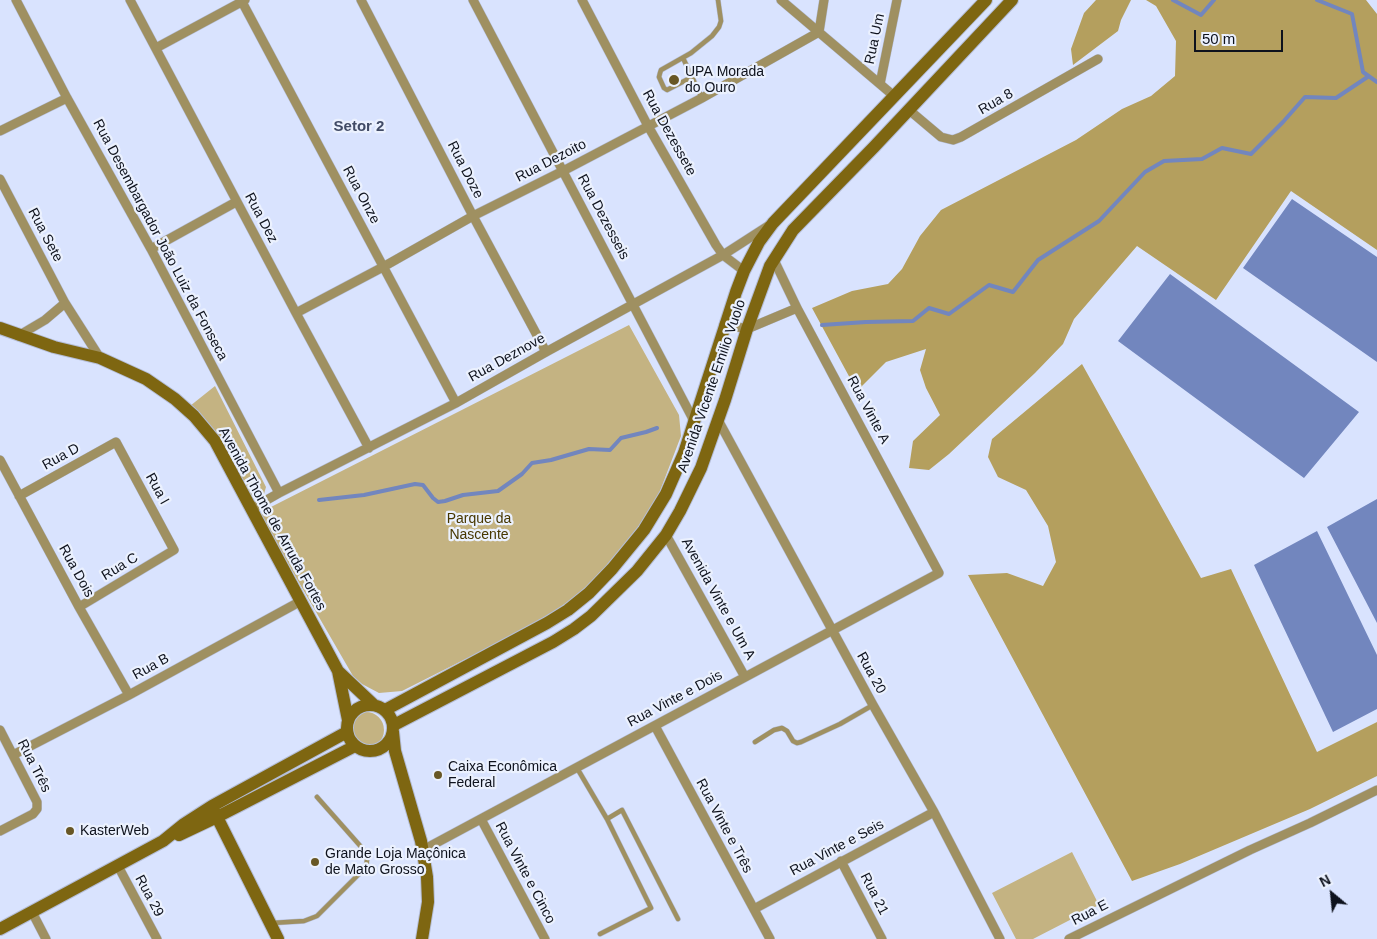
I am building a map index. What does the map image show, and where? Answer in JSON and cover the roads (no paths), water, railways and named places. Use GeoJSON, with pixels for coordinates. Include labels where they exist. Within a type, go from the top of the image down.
{"type":"FeatureCollection","features":[{"type":"Feature","properties":{"kind":"main road","name":"Avenida Vicente Emilio Vuolo"},"geometry":{"type":"LineString","coordinates":[[380,708],[547,624],[589,593],[612,570],[644,530],[666,494],[684,453],[724,324],[744,271],[758,242],[773,223],[986,0]]}},
{"type":"Feature","properties":{"kind":"main road","name":"Avenida Vicente Emilio Vuolo"},"geometry":{"type":"LineString","coordinates":[[393,729],[574,629],[591,616],[637,571],[666,535],[701,468],[770,266],[793,230],[1012,0]]}},
{"type":"Feature","properties":{"kind":"main road","name":"Avenida Thome de Arruda Fortes"},"geometry":{"type":"LineString","coordinates":[[0,328],[18,336],[54,347],[100,358],[146,379],[175,399],[194,416],[214,441],[338,671],[348,726]]}},
{"type":"Feature","properties":{"kind":"main road","name":"Avenida Thome de Arruda Fortes"},"geometry":{"type":"LineString","coordinates":[[338,671],[380,708]]}},
{"type":"Feature","properties":{"kind":"main road"},"geometry":{"type":"LineString","coordinates":[[393,729],[387,744],[381,748],[368,751],[355,746],[350,740],[348,726],[352,713],[366,705],[380,708],[389,714],[393,729],[395,751],[423,850],[427,877],[428,902],[422,939]]}},
{"type":"Feature","properties":{"kind":"main road"},"geometry":{"type":"LineString","coordinates":[[215,812],[348,726]]}},
{"type":"Feature","properties":{"kind":"main road"},"geometry":{"type":"LineString","coordinates":[[0,929],[162,841],[184,824],[215,812],[355,746]]}},
{"type":"Feature","properties":{"kind":"main road"},"geometry":{"type":"LineString","coordinates":[[215,812],[278,939]]}},
{"type":"Feature","properties":{"kind":"street","name":"Rua Desembargador João Luiz da Fonseca"},"geometry":{"type":"LineString","coordinates":[[16,0],[67,98],[151,249],[279,493]]}},
{"type":"Feature","properties":{"kind":"street","name":"Rua Dez"},"geometry":{"type":"LineString","coordinates":[[130,0],[236,202],[369,448]]}},
{"type":"Feature","properties":{"kind":"street"},"geometry":{"type":"LineString","coordinates":[[156,48],[243,0]]}},
{"type":"Feature","properties":{"kind":"street","name":"Rua Onze"},"geometry":{"type":"LineString","coordinates":[[243,0],[456,403]]}},
{"type":"Feature","properties":{"kind":"street","name":"Rua Doze"},"geometry":{"type":"LineString","coordinates":[[361,0],[546,352]]}},
{"type":"Feature","properties":{"kind":"street","name":"Rua Dezesseis"},"geometry":{"type":"LineString","coordinates":[[472,0],[694,421]]}},
{"type":"Feature","properties":{"kind":"street","name":"Rua Dezessete"},"geometry":{"type":"LineString","coordinates":[[582,0],[648,126],[711,236],[723,255],[744,271]]}},
{"type":"Feature","properties":{"kind":"street"},"geometry":{"type":"LineString","coordinates":[[781,0],[894,96]]}},
{"type":"Feature","properties":{"kind":"street"},"geometry":{"type":"LineString","coordinates":[[819,32],[824,0]]}},
{"type":"Feature","properties":{"kind":"street","name":"Rua Um"},"geometry":{"type":"LineString","coordinates":[[880,84],[898,0]]}},
{"type":"Feature","properties":{"kind":"street","name":"Rua Dezoito"},"geometry":{"type":"LineString","coordinates":[[296,313],[473,216],[702,98],[819,32]]}},
{"type":"Feature","properties":{"kind":"street","name":"Rua 8"},"geometry":{"type":"LineString","coordinates":[[909,110],[941,137],[953,140],[962,138],[1098,59]]}},
{"type":"Feature","properties":{"kind":"street"},"geometry":{"type":"LineString","coordinates":[[0,131],[67,98]]}},
{"type":"Feature","properties":{"kind":"street","name":"Rua Sete"},"geometry":{"type":"LineString","coordinates":[[0,179],[65,303],[100,358]]}},
{"type":"Feature","properties":{"kind":"street"},"geometry":{"type":"LineString","coordinates":[[151,249],[236,202]]}},
{"type":"Feature","properties":{"kind":"street","name":"Rua Deznove"},"geometry":{"type":"LineString","coordinates":[[251,509],[456,403],[723,255],[773,223]]}},
{"type":"Feature","properties":{"kind":"street","name":"Rua Vinte A"},"geometry":{"type":"LineString","coordinates":[[774,260],[797,308],[939,572]]}},
{"type":"Feature","properties":{"kind":"street"},"geometry":{"type":"LineString","coordinates":[[18,336],[45,320],[65,303]]}},
{"type":"Feature","properties":{"kind":"street"},"geometry":{"type":"LineString","coordinates":[[724,324],[747,329],[797,308]]}},
{"type":"Feature","properties":{"kind":"street","name":"Rua 20"},"geometry":{"type":"LineString","coordinates":[[718,420],[873,705],[934,812],[1000,939]]}},
{"type":"Feature","properties":{"kind":"street","name":"Rua D"},"geometry":{"type":"LineString","coordinates":[[19,496],[116,442]]}},
{"type":"Feature","properties":{"kind":"street","name":"Rua I"},"geometry":{"type":"LineString","coordinates":[[116,442],[174,550]]}},
{"type":"Feature","properties":{"kind":"street","name":"Rua Dois"},"geometry":{"type":"LineString","coordinates":[[0,460],[129,695]]}},
{"type":"Feature","properties":{"kind":"street","name":"Avenida Vinte e Um A"},"geometry":{"type":"LineString","coordinates":[[666,535],[745,677]]}},
{"type":"Feature","properties":{"kind":"street","name":"Rua C"},"geometry":{"type":"LineString","coordinates":[[79,607],[174,550]]}},
{"type":"Feature","properties":{"kind":"street","name":"Rua Vinte e Dois"},"geometry":{"type":"LineString","coordinates":[[423,850],[939,572]]}},
{"type":"Feature","properties":{"kind":"street","name":"Rua B"},"geometry":{"type":"LineString","coordinates":[[13,755],[129,695],[301,601]]}},
{"type":"Feature","properties":{"kind":"street","name":"Rua Vinte e Três"},"geometry":{"type":"LineString","coordinates":[[655,726],[770,939]]}},
{"type":"Feature","properties":{"kind":"street","name":"Rua Três"},"geometry":{"type":"LineString","coordinates":[[0,730],[37,802],[37,809],[33,814],[0,831]]}},
{"type":"Feature","properties":{"kind":"street","name":"Rua E"},"geometry":{"type":"LineString","coordinates":[[1069,939],[1377,790]]}},
{"type":"Feature","properties":{"kind":"street","name":"Rua Vinte e Seis"},"geometry":{"type":"LineString","coordinates":[[754,909],[934,812]]}},
{"type":"Feature","properties":{"kind":"street","name":"Rua Vinte e Cinco"},"geometry":{"type":"LineString","coordinates":[[481,819],[545,939]]}},
{"type":"Feature","properties":{"kind":"street","name":"Rua 21"},"geometry":{"type":"LineString","coordinates":[[842,861],[882,939]]}},
{"type":"Feature","properties":{"kind":"street","name":"Rua 29"},"geometry":{"type":"LineString","coordinates":[[118,866],[157,939]]}},
{"type":"Feature","properties":{"kind":"street"},"geometry":{"type":"LineString","coordinates":[[32,912],[46,939]]}},
{"type":"Feature","properties":{"kind":"lane"},"geometry":{"type":"LineString","coordinates":[[692,77],[667,90],[664,88],[659,77],[661,70],[683,58],[712,36],[719,27],[721,21],[718,0]]}},
{"type":"Feature","properties":{"kind":"lane"},"geometry":{"type":"LineString","coordinates":[[683,58],[702,98]]}},
{"type":"Feature","properties":{"kind":"lane"},"geometry":{"type":"LineString","coordinates":[[755,742],[774,730],[782,728],[787,731],[793,741],[801,742],[840,724],[873,705]]}},
{"type":"Feature","properties":{"kind":"lane"},"geometry":{"type":"LineString","coordinates":[[577,768],[607,819],[651,908],[600,934]]}},
{"type":"Feature","properties":{"kind":"lane"},"geometry":{"type":"LineString","coordinates":[[270,924],[304,921],[317,916],[366,867],[367,860],[363,849],[317,797]]}},
{"type":"Feature","properties":{"kind":"lane"},"geometry":{"type":"LineString","coordinates":[[607,819],[622,810],[678,919]]}},
{"type":"Feature","properties":{"kind":"water"},"geometry":{"type":"Polygon","coordinates":[[[1292,199],[1377,257],[1377,362],[1243,268],[1292,199]]]}},
{"type":"Feature","properties":{"kind":"water"},"geometry":{"type":"Polygon","coordinates":[[[1170,274],[1359,412],[1304,478],[1118,341],[1170,274]]]}},
{"type":"Feature","properties":{"kind":"water"},"geometry":{"type":"Polygon","coordinates":[[[1377,499],[1377,623],[1327,527],[1377,499]]]}},
{"type":"Feature","properties":{"kind":"water"},"geometry":{"type":"Polygon","coordinates":[[[1317,531],[1377,655],[1377,709],[1333,732],[1254,565],[1317,531]]]}},
{"type":"Feature","properties":{"kind":"waterway"},"geometry":{"type":"LineString","coordinates":[[1173,0],[1201,15],[1214,0]]}},
{"type":"Feature","properties":{"kind":"waterway"},"geometry":{"type":"LineString","coordinates":[[1317,0],[1352,14],[1363,72],[1377,82]]}},
{"type":"Feature","properties":{"kind":"waterway"},"geometry":{"type":"LineString","coordinates":[[822,325],[913,321],[929,308],[949,314],[989,285],[1013,292],[1038,260],[1099,221],[1145,172],[1164,161],[1202,159],[1222,148],[1251,154],[1305,97],[1336,98],[1369,76]]}},
{"type":"Feature","properties":{"kind":"waterway"},"geometry":{"type":"LineString","coordinates":[[319,500],[364,495],[415,484],[423,485],[438,502],[463,495],[498,491],[522,474],[532,463],[551,460],[589,449],[610,450],[621,438],[657,428]]}},
{"type":"Feature","properties":{"kind":"place","name":"UPA Morada do Ouro"},"geometry":{"type":"Point","coordinates":[674,80]}},
{"type":"Feature","properties":{"kind":"place","name":"Caixa Econômica Federal"},"geometry":{"type":"Point","coordinates":[438,775]}},
{"type":"Feature","properties":{"kind":"place","name":"KasterWeb"},"geometry":{"type":"Point","coordinates":[70,831]}},
{"type":"Feature","properties":{"kind":"place","name":"Grande Loja Maçônica de Mato Grosso"},"geometry":{"type":"Point","coordinates":[315,862]}},
{"type":"Feature","properties":{"kind":"district","name":"Setor 2"},"geometry":{"type":"Point","coordinates":[359,127]}},
{"type":"Feature","properties":{"kind":"park label","name":"Parque da Nascente"},"geometry":{"type":"Point","coordinates":[479,528]}}]}
